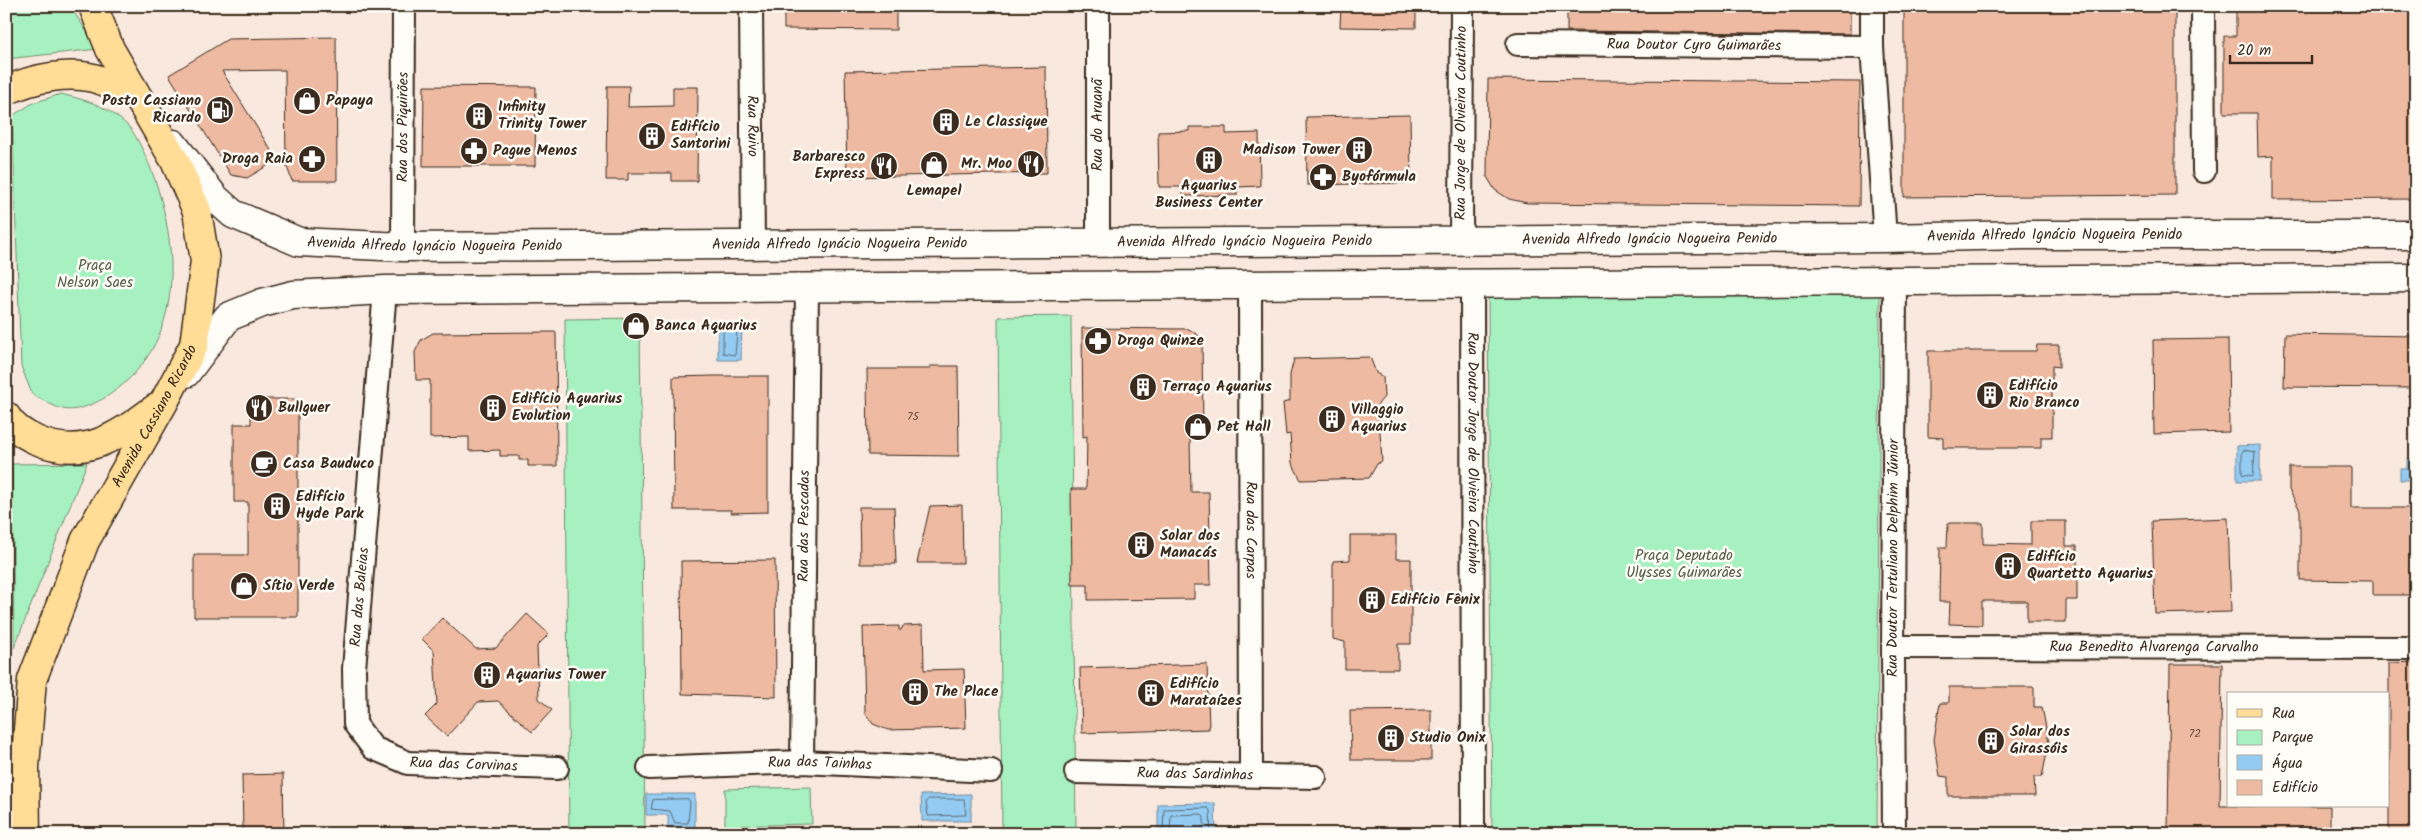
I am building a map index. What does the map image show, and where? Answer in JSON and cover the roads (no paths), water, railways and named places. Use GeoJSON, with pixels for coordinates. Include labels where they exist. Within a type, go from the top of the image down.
{"type":"FeatureCollection","features":[{"type":"Feature","properties":{"kind":"main road","name":"Avenida Cassiano Ricardo"},"geometry":{"type":"LineString","coordinates":[[26,834],[25,768],[32,680],[85,541],[194,345],[205,261],[197,211],[175,161],[135,96],[110,49],[93,6]]}},
{"type":"Feature","properties":{"kind":"main road"},"geometry":{"type":"LineString","coordinates":[[6,91],[40,80],[76,75],[99,79],[135,96]]}},
{"type":"Feature","properties":{"kind":"main road"},"geometry":{"type":"LineString","coordinates":[[6,416],[26,436],[48,446],[72,448],[98,445],[125,431],[164,402]]}},
{"type":"Feature","properties":{"kind":"street","name":"Rua dos Piquirões"},"geometry":{"type":"LineString","coordinates":[[403,247],[404,6]]}},
{"type":"Feature","properties":{"kind":"street","name":"Rua Ruivo"},"geometry":{"type":"LineString","coordinates":[[751,6],[753,245]]}},
{"type":"Feature","properties":{"kind":"street","name":"Rua do Aruanã"},"geometry":{"type":"LineString","coordinates":[[1098,6],[1098,243]]}},
{"type":"Feature","properties":{"kind":"street","name":"Rua Jorge de Olvieira Coutinho"},"geometry":{"type":"LineString","coordinates":[[1461,241],[1462,6]]}},
{"type":"Feature","properties":{"kind":"street"},"geometry":{"type":"LineString","coordinates":[[1872,6],[1872,47],[1885,238]]}},
{"type":"Feature","properties":{"kind":"street"},"geometry":{"type":"LineString","coordinates":[[2202,6],[2204,171]]}},
{"type":"Feature","properties":{"kind":"street","name":"Rua Doutor Cyro Guimarães"},"geometry":{"type":"LineString","coordinates":[[1518,44],[1872,47]]}},
{"type":"Feature","properties":{"kind":"street","name":"Avenida Alfredo Ignácio Nogueira Penido"},"geometry":{"type":"LineString","coordinates":[[135,96],[214,198],[233,214],[299,242],[403,247],[481,247],[1885,238],[2025,235],[2416,235]]}},
{"type":"Feature","properties":{"kind":"street"},"geometry":{"type":"LineString","coordinates":[[2023,279],[2038,270],[2042,260],[2041,251],[2036,242],[2025,235]]}},
{"type":"Feature","properties":{"kind":"street"},"geometry":{"type":"LineString","coordinates":[[2092,280],[2083,273],[2081,256],[2084,248],[2095,236]]}},
{"type":"Feature","properties":{"kind":"street"},"geometry":{"type":"LineString","coordinates":[[743,288],[753,245]]}},
{"type":"Feature","properties":{"kind":"street"},"geometry":{"type":"LineString","coordinates":[[480,289],[481,247]]}},
{"type":"Feature","properties":{"kind":"street"},"geometry":{"type":"LineString","coordinates":[[164,402],[228,317],[262,303],[293,295],[385,290],[480,289],[2416,278]]}},
{"type":"Feature","properties":{"kind":"street","name":"Rua Doutor Tertuliano Delphim Júnior"},"geometry":{"type":"LineString","coordinates":[[1894,834],[1895,281]]}},
{"type":"Feature","properties":{"kind":"street","name":"Rua das Carpas"},"geometry":{"type":"LineString","coordinates":[[1250,284],[1251,776]]}},
{"type":"Feature","properties":{"kind":"street","name":"Rua Doutor Jorge de Olvieira Coutinho"},"geometry":{"type":"LineString","coordinates":[[1472,284],[1473,834]]}},
{"type":"Feature","properties":{"kind":"street","name":"Rua das Pescadas"},"geometry":{"type":"LineString","coordinates":[[802,762],[807,288]]}},
{"type":"Feature","properties":{"kind":"street","name":"Rua das Baleias"},"geometry":{"type":"LineString","coordinates":[[373,748],[355,724],[354,669],[385,290]]}},
{"type":"Feature","properties":{"kind":"street","name":"Rua Benedito Alvarenga Carvalho"},"geometry":{"type":"LineString","coordinates":[[1893,647],[2416,648]]}},
{"type":"Feature","properties":{"kind":"street","name":"Rua das Corvinas"},"geometry":{"type":"LineString","coordinates":[[373,748],[408,763],[557,768]]}},
{"type":"Feature","properties":{"kind":"street","name":"Rua das Tainhas"},"geometry":{"type":"LineString","coordinates":[[649,768],[802,762],[991,771]]}},
{"type":"Feature","properties":{"kind":"street","name":"Rua das Sardinhas"},"geometry":{"type":"LineString","coordinates":[[1076,772],[1315,777]]}},
{"type":"Feature","properties":{"kind":"water"},"geometry":{"type":"Polygon","coordinates":[[[718,324],[742,324],[741,360],[718,360],[718,324]]]}},
{"type":"Feature","properties":{"kind":"water"},"geometry":{"type":"Polygon","coordinates":[[[2260,445],[2260,481],[2237,481],[2237,446],[2260,445]]]}},
{"type":"Feature","properties":{"kind":"water"},"geometry":{"type":"Polygon","coordinates":[[[2407,459],[2416,459],[2416,480],[2400,480],[2400,468],[2407,468],[2407,459]]]}},
{"type":"Feature","properties":{"kind":"water"},"geometry":{"type":"Polygon","coordinates":[[[646,794],[695,794],[695,828],[668,828],[668,815],[646,815],[646,794]]]}},
{"type":"Feature","properties":{"kind":"water"},"geometry":{"type":"Polygon","coordinates":[[[971,794],[971,821],[922,821],[921,795],[971,794]]]}},
{"type":"Feature","properties":{"kind":"water"},"geometry":{"type":"Polygon","coordinates":[[[1215,803],[1216,834],[1158,834],[1158,804],[1215,803]]]}},
{"type":"Feature","properties":{"kind":"place","name":"Papaya"},"geometry":{"type":"Point","coordinates":[307,101]}},
{"type":"Feature","properties":{"kind":"place","name":"Posto Cassiano Ricardo"},"geometry":{"type":"Point","coordinates":[220,110]}},
{"type":"Feature","properties":{"kind":"place","name":"Infinity Trinity Tower"},"geometry":{"type":"Point","coordinates":[479,116]}},
{"type":"Feature","properties":{"kind":"place","name":"Le Classique"},"geometry":{"type":"Point","coordinates":[946,122]}},
{"type":"Feature","properties":{"kind":"place","name":"Edifício Santorini"},"geometry":{"type":"Point","coordinates":[652,136]}},
{"type":"Feature","properties":{"kind":"place","name":"Madison Tower"},"geometry":{"type":"Point","coordinates":[1359,150]}},
{"type":"Feature","properties":{"kind":"place","name":"Pague Menos"},"geometry":{"type":"Point","coordinates":[474,151]}},
{"type":"Feature","properties":{"kind":"place","name":"Droga Raia"},"geometry":{"type":"Point","coordinates":[312,159]}},
{"type":"Feature","properties":{"kind":"place","name":"Aquarius Business Center"},"geometry":{"type":"Point","coordinates":[1209,160]}},
{"type":"Feature","properties":{"kind":"place","name":"Mr. Moo"},"geometry":{"type":"Point","coordinates":[1031,164]}},
{"type":"Feature","properties":{"kind":"place","name":"Lemapel"},"geometry":{"type":"Point","coordinates":[934,165]}},
{"type":"Feature","properties":{"kind":"place","name":"Barbaresco Express"},"geometry":{"type":"Point","coordinates":[884,166]}},
{"type":"Feature","properties":{"kind":"place","name":"Byofórmula"},"geometry":{"type":"Point","coordinates":[1323,177]}},
{"type":"Feature","properties":{"kind":"place","name":"Banca Aquarius"},"geometry":{"type":"Point","coordinates":[636,326]}},
{"type":"Feature","properties":{"kind":"place","name":"Droga Quinze"},"geometry":{"type":"Point","coordinates":[1098,341]}},
{"type":"Feature","properties":{"kind":"place","name":"Terraço Aquarius"},"geometry":{"type":"Point","coordinates":[1143,387]}},
{"type":"Feature","properties":{"kind":"place","name":"Edifício Rio Branco"},"geometry":{"type":"Point","coordinates":[1990,395]}},
{"type":"Feature","properties":{"kind":"place","name":"Bullguer"},"geometry":{"type":"Point","coordinates":[259,408]}},
{"type":"Feature","properties":{"kind":"place","name":"Edifício Aquarius Evolution"},"geometry":{"type":"Point","coordinates":[493,408]}},
{"type":"Feature","properties":{"kind":"place","name":"Villaggio Aquarius"},"geometry":{"type":"Point","coordinates":[1332,419]}},
{"type":"Feature","properties":{"kind":"place","name":"Pet Hall"},"geometry":{"type":"Point","coordinates":[1198,427]}},
{"type":"Feature","properties":{"kind":"place","name":"Casa Bauduco"},"geometry":{"type":"Point","coordinates":[264,464]}},
{"type":"Feature","properties":{"kind":"place","name":"Edifício Hyde Park"},"geometry":{"type":"Point","coordinates":[277,506]}},
{"type":"Feature","properties":{"kind":"place","name":"Solar dos Manacás"},"geometry":{"type":"Point","coordinates":[1141,545]}},
{"type":"Feature","properties":{"kind":"place","name":"Edifício Quartetto Aquarius"},"geometry":{"type":"Point","coordinates":[2008,566]}},
{"type":"Feature","properties":{"kind":"place","name":"Sítio Verde"},"geometry":{"type":"Point","coordinates":[244,586]}},
{"type":"Feature","properties":{"kind":"place","name":"Edifício Fênix"},"geometry":{"type":"Point","coordinates":[1372,600]}},
{"type":"Feature","properties":{"kind":"place","name":"Aquarius Tower"},"geometry":{"type":"Point","coordinates":[487,675]}},
{"type":"Feature","properties":{"kind":"place","name":"The Place"},"geometry":{"type":"Point","coordinates":[915,692]}},
{"type":"Feature","properties":{"kind":"place","name":"Edifício Marataízes"},"geometry":{"type":"Point","coordinates":[1151,693]}},
{"type":"Feature","properties":{"kind":"place","name":"Studio Onix"},"geometry":{"type":"Point","coordinates":[1391,738]}},
{"type":"Feature","properties":{"kind":"place","name":"Solar dos Girassóis"},"geometry":{"type":"Point","coordinates":[1991,741]}},
{"type":"Feature","properties":{"kind":"park label","name":"Praça Nelson Saes"},"geometry":{"type":"Point","coordinates":[95,274]}},
{"type":"Feature","properties":{"kind":"park label","name":"Praça Deputado Ulysses Guimarães"},"geometry":{"type":"Point","coordinates":[1684,564]}}]}
